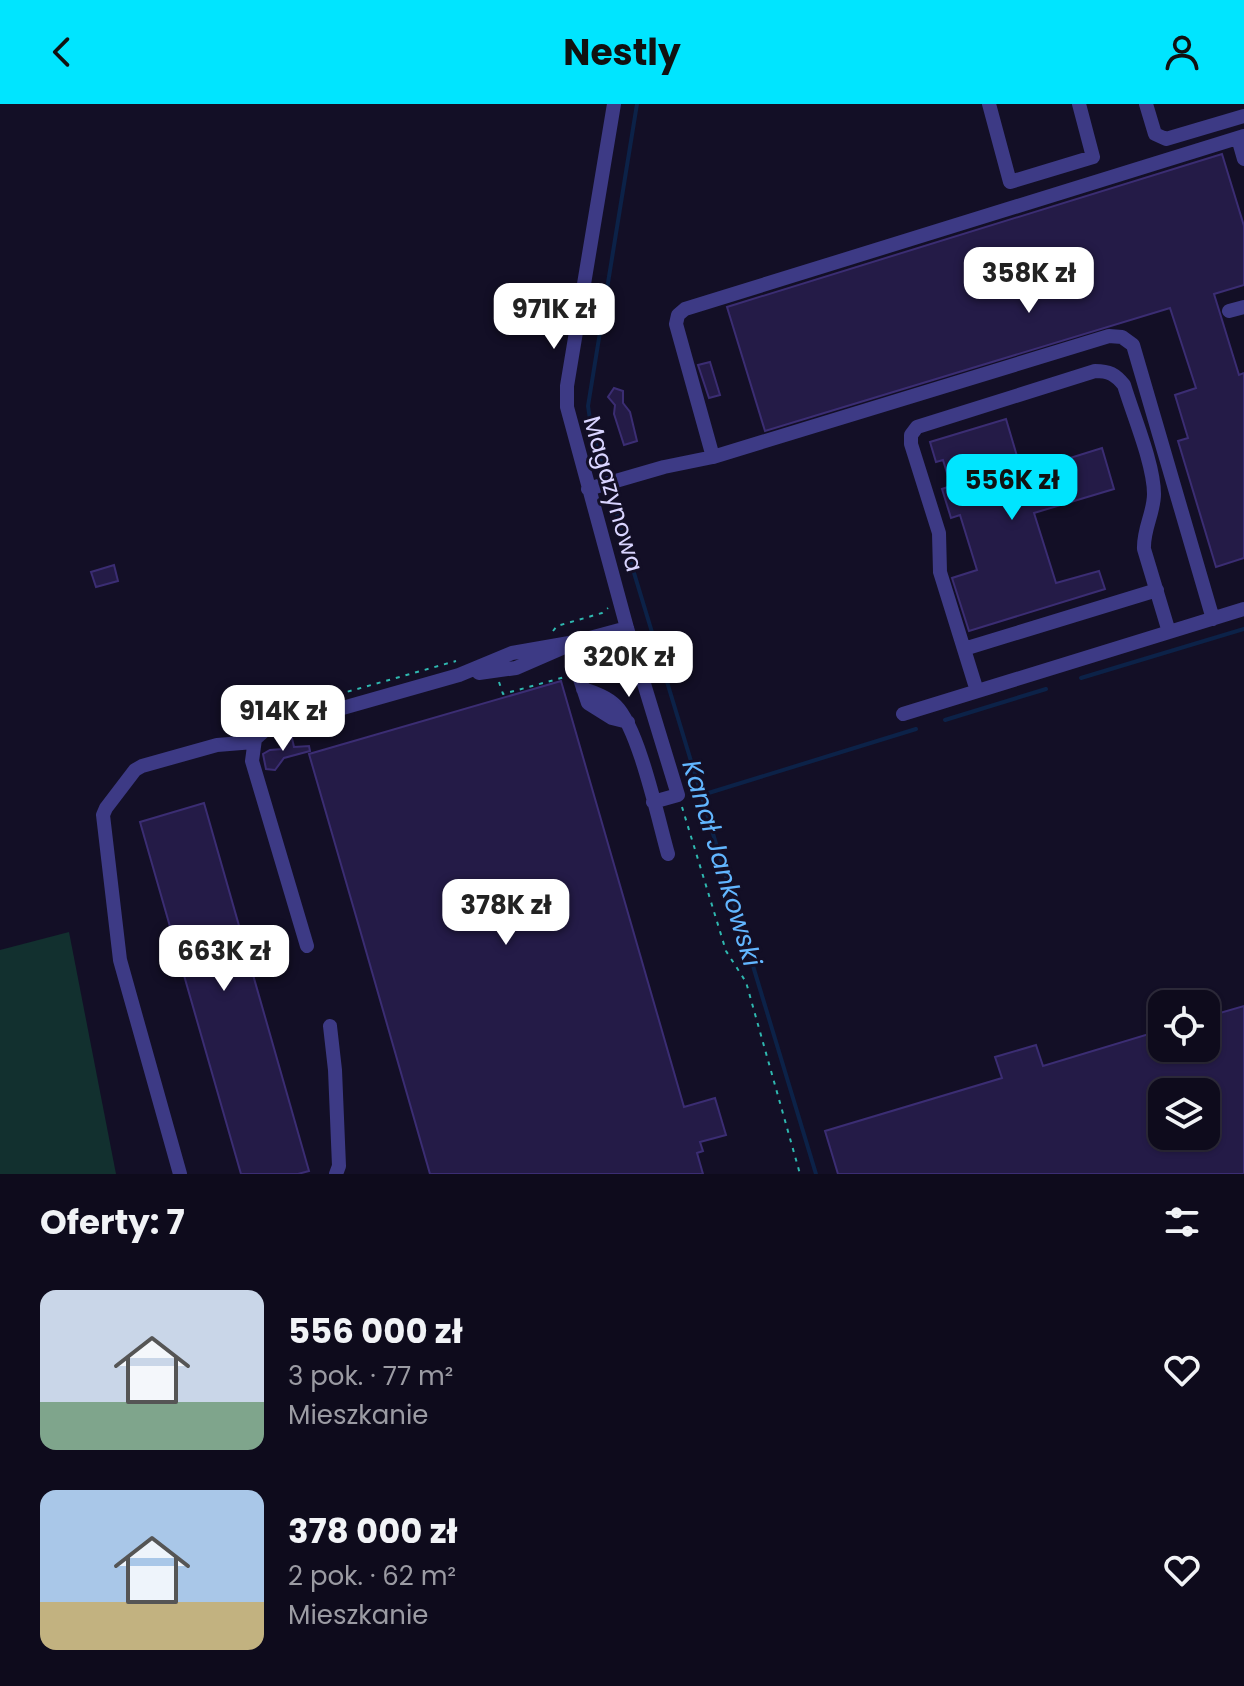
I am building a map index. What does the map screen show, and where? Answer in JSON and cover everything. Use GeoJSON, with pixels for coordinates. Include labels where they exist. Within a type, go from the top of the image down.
{"type":"FeatureCollection","features":[{"type":"Feature","properties":{"kind":"street","name":"Magazynowa"},"geometry":{"type":"LineString","coordinates":[[614,104],[567,386],[569,423],[678,795]]}},
{"type":"Feature","properties":{"kind":"street"},"geometry":{"type":"LineString","coordinates":[[989,104],[1010,182],[1093,157]]}},
{"type":"Feature","properties":{"kind":"street"},"geometry":{"type":"LineString","coordinates":[[1079,104],[1100,181]]}},
{"type":"Feature","properties":{"kind":"street"},"geometry":{"type":"LineString","coordinates":[[1146,104],[1155,134],[1166,139],[1244,116]]}},
{"type":"Feature","properties":{"kind":"street"},"geometry":{"type":"LineString","coordinates":[[713,457],[676,324],[678,315],[685,309],[1241,137],[1244,159]]}},
{"type":"Feature","properties":{"kind":"street"},"geometry":{"type":"LineString","coordinates":[[1229,311],[1244,307]]}},
{"type":"Feature","properties":{"kind":"street"},"geometry":{"type":"LineString","coordinates":[[588,489],[664,467],[713,457],[1109,336],[1122,337],[1133,345],[1213,619]]}},
{"type":"Feature","properties":{"kind":"street"},"geometry":{"type":"LineString","coordinates":[[977,691],[940,572],[939,533],[911,444],[911,435],[917,427],[1095,371],[1107,371],[1124,385],[1153,482],[1153,505],[1144,535],[1144,549],[1169,632]]}},
{"type":"Feature","properties":{"kind":"street"},"geometry":{"type":"LineString","coordinates":[[964,649],[1157,590]]}},
{"type":"Feature","properties":{"kind":"street"},"geometry":{"type":"LineString","coordinates":[[903,714],[1244,609]]}},
{"type":"Feature","properties":{"kind":"street"},"geometry":{"type":"LineString","coordinates":[[307,946],[252,761],[254,742],[265,730],[459,675],[516,668],[581,640],[627,628]]}},
{"type":"Feature","properties":{"kind":"street"},"geometry":{"type":"LineString","coordinates":[[581,640],[574,661],[588,703],[612,718],[628,722],[668,854]]}},
{"type":"Feature","properties":{"kind":"street"},"geometry":{"type":"LineString","coordinates":[[180,1174],[120,960],[102,820],[106,808],[139,767],[226,743],[254,742]]}},
{"type":"Feature","properties":{"kind":"street"},"geometry":{"type":"LineString","coordinates":[[653,802],[678,795]]}},
{"type":"Feature","properties":{"kind":"street"},"geometry":{"type":"LineString","coordinates":[[330,1026],[339,1166],[336,1174]]}},
{"type":"Feature","properties":{"kind":"path"},"geometry":{"type":"LineString","coordinates":[[549,637],[557,626],[605,610],[611,603],[611,589],[616,587]]}},
{"type":"Feature","properties":{"kind":"path"},"geometry":{"type":"LineString","coordinates":[[291,708],[460,660]]}},
{"type":"Feature","properties":{"kind":"path"},"geometry":{"type":"LineString","coordinates":[[498,677],[503,694],[566,677]]}},
{"type":"Feature","properties":{"kind":"path"},"geometry":{"type":"LineString","coordinates":[[226,743],[224,733],[235,730],[245,721],[260,717]]}},
{"type":"Feature","properties":{"kind":"path"},"geometry":{"type":"LineString","coordinates":[[678,795],[726,951],[746,982],[800,1174]]}},
{"type":"Feature","properties":{"kind":"green space"},"geometry":{"type":"Polygon","coordinates":[[[69,932],[116,1174],[0,1174],[0,950],[69,932]]]}},
{"type":"Feature","properties":{"kind":"building"},"geometry":{"type":"Polygon","coordinates":[[[1222,154],[1244,226],[1244,285],[1214,294],[1239,375],[1244,373],[1244,558],[1216,567],[1178,441],[1188,438],[1175,395],[1196,388],[1170,308],[765,431],[727,307],[1222,154]]]}},
{"type":"Feature","properties":{"kind":"building"},"geometry":{"type":"Polygon","coordinates":[[[710,362],[720,395],[709,398],[698,365],[710,362]]]}},
{"type":"Feature","properties":{"kind":"building"},"geometry":{"type":"Polygon","coordinates":[[[614,388],[623,391],[623,403],[630,412],[637,441],[624,445],[614,414],[615,405],[608,397],[614,388]]]}},
{"type":"Feature","properties":{"kind":"building"},"geometry":{"type":"Polygon","coordinates":[[[1006,419],[1022,473],[1102,448],[1114,489],[1034,513],[1056,583],[1099,571],[1105,589],[969,631],[952,578],[977,570],[960,515],[951,518],[942,489],[951,486],[943,460],[936,462],[930,442],[1006,419]]]}},
{"type":"Feature","properties":{"kind":"building"},"geometry":{"type":"Polygon","coordinates":[[[114,565],[118,581],[96,587],[91,572],[114,565]]]}},
{"type":"Feature","properties":{"kind":"building"},"geometry":{"type":"Polygon","coordinates":[[[561,681],[684,1107],[715,1098],[726,1135],[700,1142],[703,1151],[697,1153],[703,1174],[430,1174],[309,754],[561,681]]]}},
{"type":"Feature","properties":{"kind":"building"},"geometry":{"type":"Polygon","coordinates":[[[291,734],[294,747],[309,746],[310,751],[284,758],[275,770],[266,769],[263,754],[282,749],[279,737],[291,734]]]}},
{"type":"Feature","properties":{"kind":"building"},"geometry":{"type":"Polygon","coordinates":[[[204,803],[309,1171],[298,1174],[241,1174],[140,822],[204,803]]]}},
{"type":"Feature","properties":{"kind":"building"},"geometry":{"type":"Polygon","coordinates":[[[1244,1006],[1244,1174],[838,1174],[825,1131],[1002,1078],[995,1057],[1036,1045],[1043,1066],[1148,1034],[1148,1062],[1220,1062],[1220,1013],[1244,1006]]]}},
{"type":"Feature","properties":{"kind":"waterway","name":"Kanał Jankowski"},"geometry":{"type":"LineString","coordinates":[[604,473],[588,406],[637,104]]}},
{"type":"Feature","properties":{"kind":"waterway","name":"Kanał Jankowski"},"geometry":{"type":"LineString","coordinates":[[612,497],[621,528]]}},
{"type":"Feature","properties":{"kind":"waterway","name":"Kanał Jankowski"},"geometry":{"type":"LineString","coordinates":[[628,553],[816,1174]]}},
{"type":"Feature","properties":{"kind":"waterway"},"geometry":{"type":"LineString","coordinates":[[1081,678],[1244,629]]}},
{"type":"Feature","properties":{"kind":"waterway"},"geometry":{"type":"LineString","coordinates":[[945,720],[1046,689]]}},
{"type":"Feature","properties":{"kind":"waterway"},"geometry":{"type":"LineString","coordinates":[[702,795],[916,729]]}}]}
